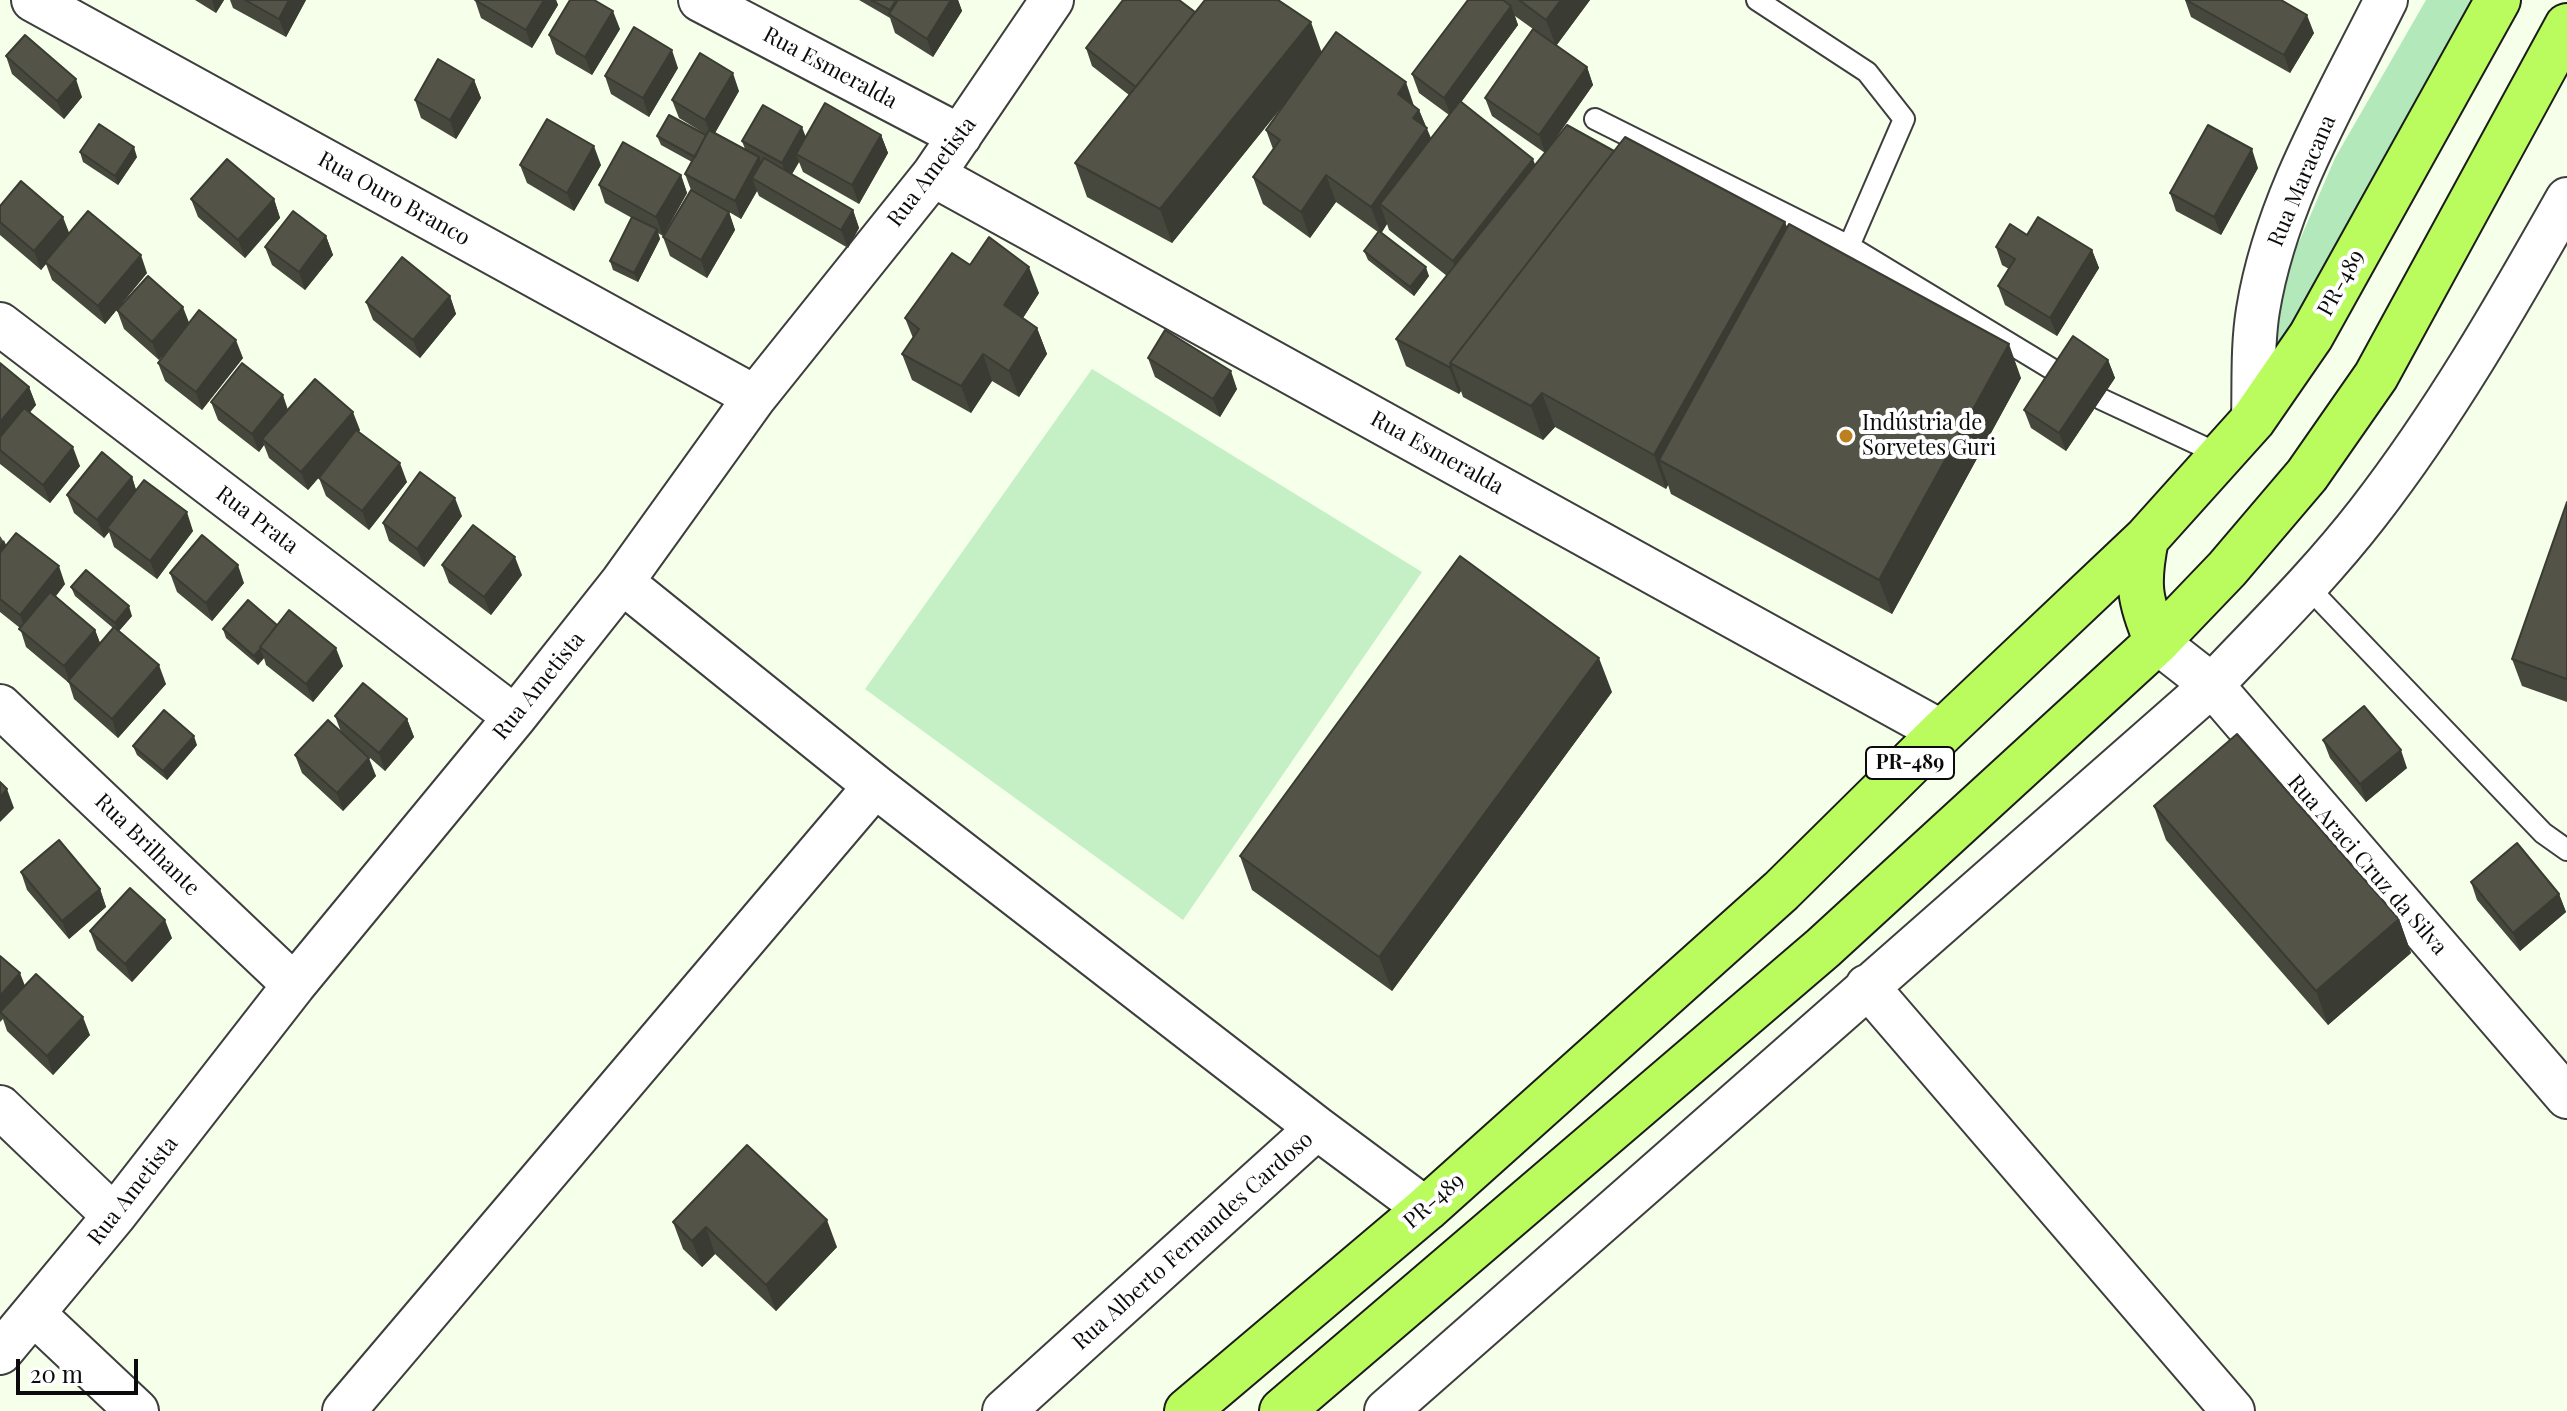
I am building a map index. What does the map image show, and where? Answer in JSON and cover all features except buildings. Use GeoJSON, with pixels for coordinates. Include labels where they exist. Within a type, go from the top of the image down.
{"type":"FeatureCollection","features":[{"type":"Feature","properties":{"kind":"main road","name":"PR-489"},"geometry":{"type":"LineString","coordinates":[[1187,1411],[1426,1209],[1781,891],[1942,732],[2146,539],[2253,420],[2311,336],[2498,0]]}},
{"type":"Feature","properties":{"kind":"main road"},"geometry":{"type":"LineString","coordinates":[[1282,1411],[1823,948],[2157,642],[2227,569],[2307,475],[2376,376],[2567,26]]}},
{"type":"Feature","properties":{"kind":"main road"},"geometry":{"type":"LineString","coordinates":[[2146,539],[2139,574],[2143,609],[2157,642]]}},
{"type":"Feature","properties":{"kind":"street","name":"Rua Ouro Branco"},"geometry":{"type":"LineString","coordinates":[[33,0],[755,397]]}},
{"type":"Feature","properties":{"kind":"street","name":"Rua Esmeralda"},"geometry":{"type":"LineString","coordinates":[[700,0],[960,136]]}},
{"type":"Feature","properties":{"kind":"street","name":"Rua Ametista"},"geometry":{"type":"LineString","coordinates":[[0,1353],[114,1216],[294,985],[622,582],[755,397],[933,175],[1052,0]]}},
{"type":"Feature","properties":{"kind":"street","name":"Rua Maracana"},"geometry":{"type":"LineString","coordinates":[[2253,420],[2258,312],[2275,238],[2301,171],[2386,0]]}},
{"type":"Feature","properties":{"kind":"street","name":"Rua Esmeralda"},"geometry":{"type":"LineString","coordinates":[[933,175],[1942,732]]}},
{"type":"Feature","properties":{"kind":"street"},"geometry":{"type":"LineString","coordinates":[[1386,1411],[2212,685],[2307,586],[2368,513],[2435,419],[2507,306],[2567,199]]}},
{"type":"Feature","properties":{"kind":"street","name":"Rua Prata"},"geometry":{"type":"LineString","coordinates":[[0,324],[515,717]]}},
{"type":"Feature","properties":{"kind":"street"},"geometry":{"type":"LineString","coordinates":[[622,582],[875,786],[1317,1128]]}},
{"type":"Feature","properties":{"kind":"street","name":"Rua Araci Cruz da Silva"},"geometry":{"type":"LineString","coordinates":[[2157,642],[2212,685],[2567,1097]]}},
{"type":"Feature","properties":{"kind":"street","name":"Rua Brilhante"},"geometry":{"type":"LineString","coordinates":[[0,706],[294,985]]}},
{"type":"Feature","properties":{"kind":"street"},"geometry":{"type":"LineString","coordinates":[[344,1411],[875,786]]}},
{"type":"Feature","properties":{"kind":"street"},"geometry":{"type":"LineString","coordinates":[[1867,986],[2233,1411]]}},
{"type":"Feature","properties":{"kind":"street"},"geometry":{"type":"LineString","coordinates":[[0,1107],[114,1216]]}},
{"type":"Feature","properties":{"kind":"street","name":"Rua Alberto Fernandes Cardoso"},"geometry":{"type":"LineString","coordinates":[[1004,1411],[1317,1128],[1426,1209]]}},
{"type":"Feature","properties":{"kind":"street"},"geometry":{"type":"LineString","coordinates":[[34,1314],[137,1411]]}},
{"type":"Feature","properties":{"kind":"lane"},"geometry":{"type":"LineString","coordinates":[[1757,0],[1867,72],[1904,119],[1849,246]]}},
{"type":"Feature","properties":{"kind":"lane"},"geometry":{"type":"LineString","coordinates":[[1595,119],[1849,246],[2065,377]]}},
{"type":"Feature","properties":{"kind":"lane"},"geometry":{"type":"LineString","coordinates":[[2101,399],[2221,455]]}},
{"type":"Feature","properties":{"kind":"lane"},"geometry":{"type":"LineString","coordinates":[[2307,586],[2543,833],[2567,850]]}},
{"type":"Feature","properties":{"kind":"green space"},"geometry":{"type":"Polygon","coordinates":[[[2426,0],[2489,0],[2272,373],[2272,305],[2335,158],[2426,0]]]}},
{"type":"Feature","properties":{"kind":"green space"},"geometry":{"type":"Polygon","coordinates":[[[1092,369],[1422,572],[1183,920],[865,689],[1092,369]]]}},
{"type":"Feature","properties":{"kind":"place","name":"Indústria de Sorvetes Guri"},"geometry":{"type":"Point","coordinates":[1846,436]}}]}
